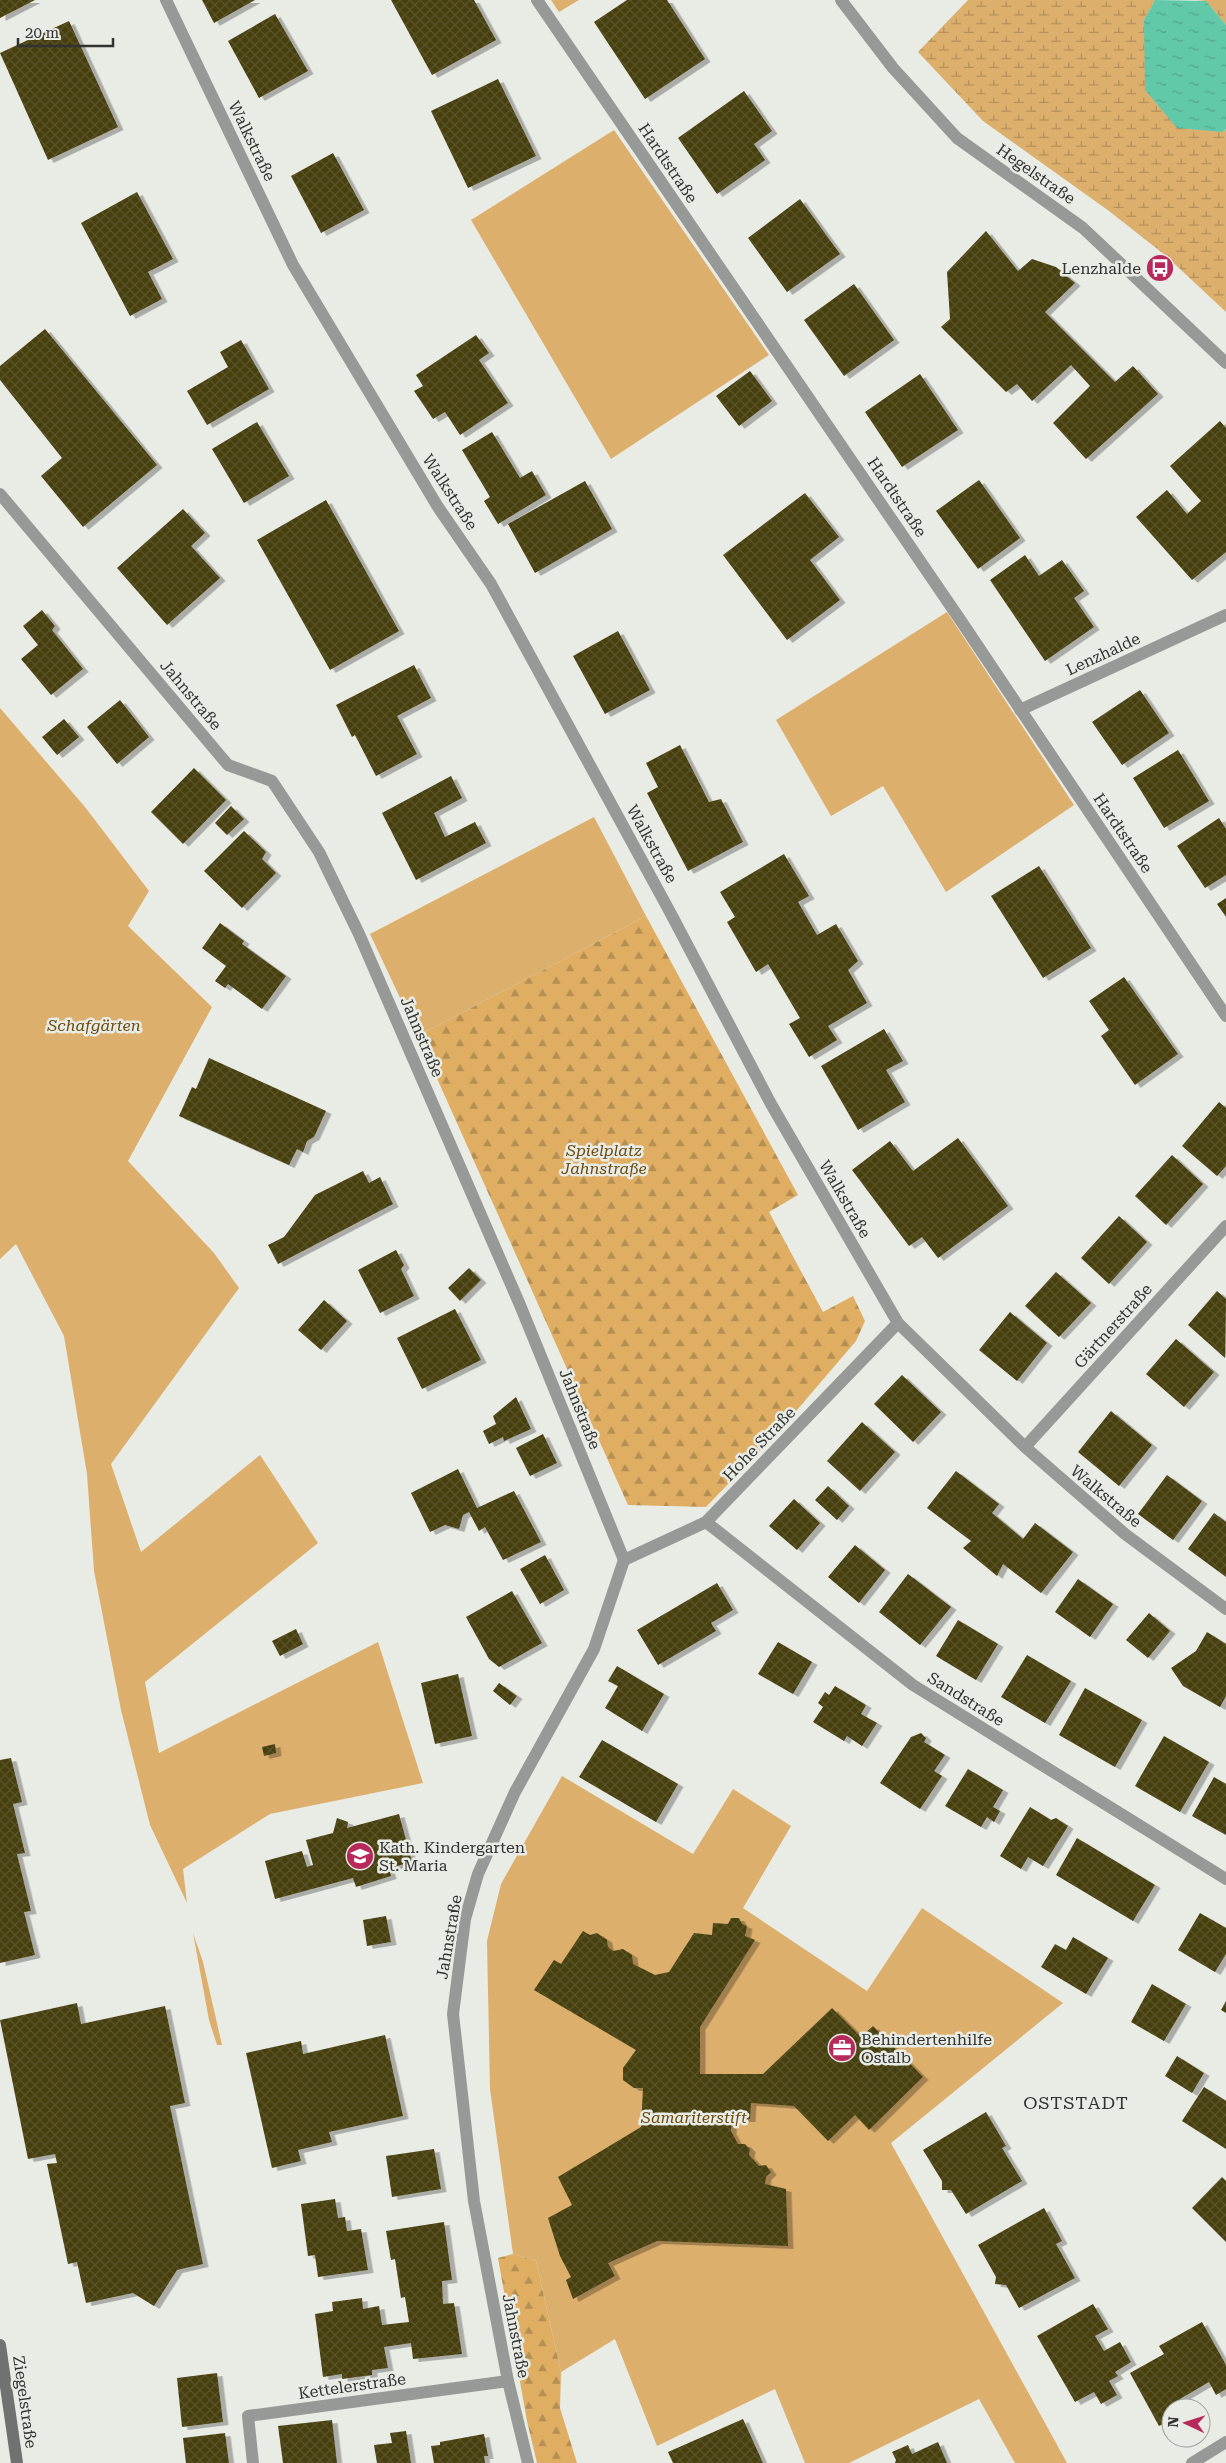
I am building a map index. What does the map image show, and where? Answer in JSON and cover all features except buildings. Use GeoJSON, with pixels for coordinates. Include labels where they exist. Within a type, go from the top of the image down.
{"type":"FeatureCollection","features":[{"type":"Feature","properties":{"kind":"main road","name":"Ziegelstraße"},"geometry":{"type":"LineString","coordinates":[[0,2345],[17,2463]]}},
{"type":"Feature","properties":{"kind":"street","name":"Walkstraße"},"geometry":{"type":"LineString","coordinates":[[166,0],[293,265],[438,507],[491,584],[666,904],[771,1104],[898,1324],[1025,1447],[1125,1534],[1226,1610]]}},
{"type":"Feature","properties":{"kind":"street","name":"Hardtstraße"},"geometry":{"type":"LineString","coordinates":[[537,0],[1226,1016]]}},
{"type":"Feature","properties":{"kind":"street","name":"Hegelstraße"},"geometry":{"type":"LineString","coordinates":[[841,0],[893,68],[957,138],[1083,228],[1226,363]]}},
{"type":"Feature","properties":{"kind":"street","name":"Jahnstraße"},"geometry":{"type":"LineString","coordinates":[[0,494],[228,765],[272,781],[319,852],[359,934],[520,1305],[624,1560],[594,1649],[515,1792],[478,1874],[465,1919],[453,2022],[474,2201],[508,2381],[528,2463]]}},
{"type":"Feature","properties":{"kind":"street","name":"Lenzhalde"},"geometry":{"type":"LineString","coordinates":[[1020,710],[1226,615]]}},
{"type":"Feature","properties":{"kind":"street","name":"Gärtnerstraße"},"geometry":{"type":"LineString","coordinates":[[1025,1447],[1226,1226]]}},
{"type":"Feature","properties":{"kind":"street","name":"Hohe Straße"},"geometry":{"type":"LineString","coordinates":[[624,1560],[706,1522],[898,1324]]}},
{"type":"Feature","properties":{"kind":"street","name":"Sandstraße"},"geometry":{"type":"LineString","coordinates":[[706,1522],[913,1685],[1226,1879]]}},
{"type":"Feature","properties":{"kind":"street","name":"Kettelerstraße"},"geometry":{"type":"LineString","coordinates":[[253,2463],[248,2416],[508,2381]]}},
{"type":"Feature","properties":{"kind":"street"},"geometry":{"type":"LineString","coordinates":[[1192,2463],[1226,2442]]}},
{"type":"Feature","properties":{"kind":"green space"},"geometry":{"type":"Polygon","coordinates":[[[551,0],[579,0],[559,12],[551,0]]]}},
{"type":"Feature","properties":{"kind":"green space"},"geometry":{"type":"Polygon","coordinates":[[[968,0],[1155,0],[1144,20],[1223,132],[1226,129],[1226,312],[1165,255],[1109,211],[983,121],[918,52],[968,0]]]}},
{"type":"Feature","properties":{"kind":"green space"},"geometry":{"type":"Polygon","coordinates":[[[1196,0],[1226,0],[1226,25],[1206,1],[1196,0]]]}},
{"type":"Feature","properties":{"kind":"green space"},"geometry":{"type":"Polygon","coordinates":[[[614,130],[769,355],[611,459],[471,220],[614,130]]]}},
{"type":"Feature","properties":{"kind":"green space"},"geometry":{"type":"Polygon","coordinates":[[[947,612],[1074,805],[946,892],[883,786],[831,816],[776,720],[947,612]]]}},
{"type":"Feature","properties":{"kind":"green space","name":"Schafgärten"},"geometry":{"type":"Polygon","coordinates":[[[0,708],[85,807],[149,891],[128,926],[212,1007],[128,1161],[214,1253],[239,1288],[111,1464],[141,1552],[260,1455],[318,1543],[145,1682],[159,1753],[378,1642],[423,1783],[270,1814],[183,1869],[187,1903],[150,1825],[121,1710],[94,1571],[87,1474],[64,1336],[16,1244],[0,1259],[0,708]]]}},
{"type":"Feature","properties":{"kind":"green space"},"geometry":{"type":"Polygon","coordinates":[[[594,817],[646,916],[418,1036],[370,934],[594,817]]]}},
{"type":"Feature","properties":{"kind":"green space","name":"Spielplatz Jahnstraße"},"geometry":{"type":"Polygon","coordinates":[[[646,916],[798,1195],[769,1212],[823,1312],[853,1296],[865,1321],[856,1341],[779,1431],[706,1507],[628,1505],[418,1036],[646,916]]]}},
{"type":"Feature","properties":{"kind":"green space","name":"Samariterstift"},"geometry":{"type":"Polygon","coordinates":[[[562,1776],[693,1854],[733,1789],[791,1826],[743,1908],[867,1991],[922,1908],[1063,2003],[891,2143],[1067,2463],[1015,2463],[979,2399],[849,2463],[805,2463],[775,2389],[657,2446],[615,2339],[561,2372],[536,2261],[513,2254],[490,2089],[487,1941],[501,1884],[562,1776]]]}},
{"type":"Feature","properties":{"kind":"green space"},"geometry":{"type":"Polygon","coordinates":[[[193,1933],[203,1962],[222,2045],[217,2045],[209,2020],[193,1933]]]}},
{"type":"Feature","properties":{"kind":"green space"},"geometry":{"type":"Polygon","coordinates":[[[513,2254],[536,2261],[561,2372],[560,2408],[577,2463],[537,2463],[527,2421],[498,2258],[513,2254]]]}},
{"type":"Feature","properties":{"kind":"water"},"geometry":{"type":"Polygon","coordinates":[[[1155,0],[1206,1],[1226,25],[1226,129],[1223,132],[1177,128],[1145,90],[1144,20],[1155,0]]]}},
{"type":"Feature","properties":{"kind":"place","name":"Lenzhalde"},"geometry":{"type":"Point","coordinates":[1160,268]}},
{"type":"Feature","properties":{"kind":"place","name":"Kath. Kindergarten St. Maria"},"geometry":{"type":"Point","coordinates":[360,1856]}},
{"type":"Feature","properties":{"kind":"place","name":"Behindertenhilfe Ostalb"},"geometry":{"type":"Point","coordinates":[842,2048]}},
{"type":"Feature","properties":{"kind":"district","name":"OSTSTADT"},"geometry":{"type":"Point","coordinates":[1076,2102]}}]}
